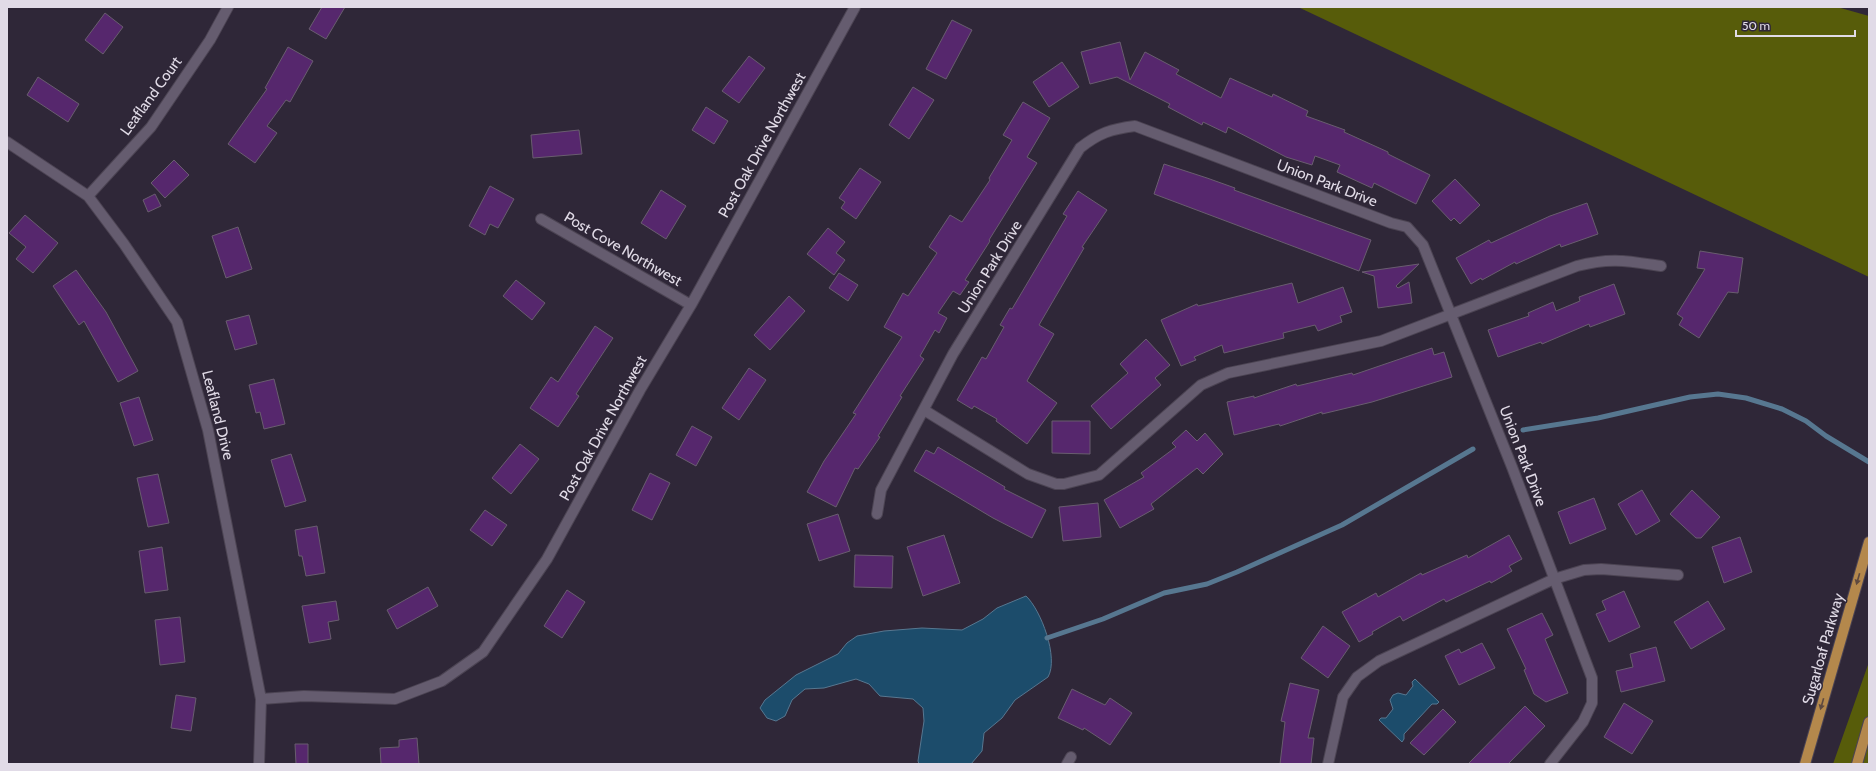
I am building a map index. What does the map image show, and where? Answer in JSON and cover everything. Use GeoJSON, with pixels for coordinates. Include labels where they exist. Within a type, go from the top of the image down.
{"type":"FeatureCollection","features":[{"type":"Feature","properties":{"kind":"main road","name":"Sugarloaf Parkway"},"geometry":{"type":"LineString","coordinates":[[1805,764],[1869,542]]}},
{"type":"Feature","properties":{"kind":"main road"},"geometry":{"type":"LineString","coordinates":[[1857,764],[1869,722]]}},
{"type":"Feature","properties":{"kind":"street","name":"Leafland Court"},"geometry":{"type":"LineString","coordinates":[[88,196],[151,127],[210,40],[228,7]]}},
{"type":"Feature","properties":{"kind":"street","name":"Post Oak Drive Northwest"},"geometry":{"type":"LineString","coordinates":[[261,700],[304,696],[395,699],[442,681],[483,652],[547,559],[640,390],[691,305],[855,7]]}},
{"type":"Feature","properties":{"kind":"street","name":"Union Park Drive"},"geometry":{"type":"LineString","coordinates":[[877,514],[881,490],[953,354],[1080,148],[1091,139],[1112,129],[1135,126],[1391,223],[1407,227],[1423,245],[1512,467],[1592,678],[1592,703],[1583,722],[1550,764]]}},
{"type":"Feature","properties":{"kind":"street","name":"Leafland Drive"},"geometry":{"type":"LineString","coordinates":[[7,142],[88,196],[124,244],[177,322],[208,430],[261,700],[259,764]]}},
{"type":"Feature","properties":{"kind":"street","name":"Post Cove Northwest"},"geometry":{"type":"LineString","coordinates":[[541,219],[691,305]]}},
{"type":"Feature","properties":{"kind":"street"},"geometry":{"type":"LineString","coordinates":[[924,410],[1028,474],[1056,484],[1064,484],[1099,475],[1201,385],[1228,373],[1381,341],[1578,266],[1598,260],[1617,260],[1661,266]]}},
{"type":"Feature","properties":{"kind":"street"},"geometry":{"type":"LineString","coordinates":[[1328,764],[1343,697],[1357,677],[1379,661],[1554,579],[1584,570],[1601,569],[1678,575]]}},
{"type":"Feature","properties":{"kind":"shaded area"},"geometry":{"type":"Polygon","coordinates":[[[1298,7],[1837,7],[1869,16],[1869,277],[1298,7]]]}},
{"type":"Feature","properties":{"kind":"shaded area"},"geometry":{"type":"Polygon","coordinates":[[[1869,662],[1869,764],[1833,764],[1869,662]]]}},
{"type":"Feature","properties":{"kind":"water"},"geometry":{"type":"Polygon","coordinates":[[[1026,596],[1037,612],[1047,635],[1050,647],[1051,669],[1048,677],[1015,700],[1002,718],[984,733],[982,751],[971,764],[919,764],[918,761],[924,721],[923,708],[913,699],[880,696],[869,684],[856,679],[824,688],[805,689],[792,700],[785,716],[776,721],[767,718],[760,708],[765,700],[796,675],[838,654],[847,643],[857,636],[884,631],[922,628],[962,630],[983,619],[997,608],[1026,596]]]}},
{"type":"Feature","properties":{"kind":"water"},"geometry":{"type":"Polygon","coordinates":[[[1415,679],[1439,702],[1437,704],[1432,704],[1404,734],[1404,739],[1402,742],[1379,720],[1381,718],[1386,718],[1393,709],[1390,700],[1393,695],[1398,693],[1406,695],[1413,686],[1412,682],[1415,679]]]}},
{"type":"Feature","properties":{"kind":"building"},"geometry":{"type":"Polygon","coordinates":[[[322,7],[345,7],[326,39],[309,29],[322,7]]]}},
{"type":"Feature","properties":{"kind":"building"},"geometry":{"type":"Polygon","coordinates":[[[105,13],[123,27],[103,54],[85,40],[105,13]]]}},
{"type":"Feature","properties":{"kind":"building"},"geometry":{"type":"Polygon","coordinates":[[[952,20],[972,30],[946,79],[926,69],[952,20]]]}},
{"type":"Feature","properties":{"kind":"building"},"geometry":{"type":"Polygon","coordinates":[[[1120,42],[1130,80],[1145,52],[1179,70],[1176,74],[1221,98],[1230,78],[1272,97],[1273,94],[1308,111],[1306,116],[1345,130],[1344,132],[1388,152],[1388,154],[1430,175],[1416,204],[1374,183],[1372,188],[1337,172],[1340,165],[1315,156],[1312,165],[1286,157],[1228,127],[1226,133],[1203,122],[1202,125],[1168,107],[1170,104],[1117,77],[1090,84],[1081,52],[1120,42]]]}},
{"type":"Feature","properties":{"kind":"building"},"geometry":{"type":"Polygon","coordinates":[[[288,47],[313,61],[290,102],[286,100],[267,126],[277,133],[255,163],[228,144],[267,89],[265,88],[288,47]]]}},
{"type":"Feature","properties":{"kind":"building"},"geometry":{"type":"Polygon","coordinates":[[[749,56],[765,68],[739,103],[722,91],[749,56]]]}},
{"type":"Feature","properties":{"kind":"building"},"geometry":{"type":"Polygon","coordinates":[[[1062,62],[1079,87],[1049,107],[1033,82],[1062,62]]]}},
{"type":"Feature","properties":{"kind":"building"},"geometry":{"type":"Polygon","coordinates":[[[38,77],[79,104],[68,122],[27,95],[38,77]]]}},
{"type":"Feature","properties":{"kind":"building"},"geometry":{"type":"Polygon","coordinates":[[[913,87],[934,100],[909,139],[889,125],[913,87]]]}},
{"type":"Feature","properties":{"kind":"building"},"geometry":{"type":"Polygon","coordinates":[[[1023,102],[1050,118],[1027,157],[1037,163],[965,280],[969,282],[960,295],[953,291],[938,313],[947,318],[939,333],[935,330],[920,356],[924,359],[900,396],[902,397],[878,436],[880,437],[858,469],[855,468],[836,507],[807,492],[824,461],[856,414],[853,413],[902,337],[884,327],[903,293],[908,296],[937,253],[929,247],[950,215],[962,222],[990,180],[989,178],[1012,140],[1003,135],[1023,102]]]}},
{"type":"Feature","properties":{"kind":"building"},"geometry":{"type":"Polygon","coordinates":[[[706,107],[728,121],[714,144],[692,130],[706,107]]]}},
{"type":"Feature","properties":{"kind":"building"},"geometry":{"type":"Polygon","coordinates":[[[579,130],[582,154],[533,158],[531,135],[579,130]]]}},
{"type":"Feature","properties":{"kind":"building"},"geometry":{"type":"Polygon","coordinates":[[[174,160],[189,175],[165,198],[151,183],[174,160]]]}},
{"type":"Feature","properties":{"kind":"building"},"geometry":{"type":"Polygon","coordinates":[[[1164,164],[1235,188],[1234,190],[1371,240],[1359,271],[1154,194],[1164,164]]]}},
{"type":"Feature","properties":{"kind":"building"},"geometry":{"type":"Polygon","coordinates":[[[860,168],[881,182],[856,219],[841,208],[845,202],[839,198],[860,168]]]}},
{"type":"Feature","properties":{"kind":"building"},"geometry":{"type":"Polygon","coordinates":[[[1455,179],[1480,205],[1460,224],[1454,218],[1451,221],[1432,201],[1455,179]]]}},
{"type":"Feature","properties":{"kind":"building"},"geometry":{"type":"Polygon","coordinates":[[[490,186],[514,199],[498,228],[490,224],[485,235],[469,226],[490,186]]]}},
{"type":"Feature","properties":{"kind":"building"},"geometry":{"type":"Polygon","coordinates":[[[661,190],[686,206],[666,239],[641,223],[661,190]]]}},
{"type":"Feature","properties":{"kind":"building"},"geometry":{"type":"Polygon","coordinates":[[[1078,191],[1107,210],[1082,247],[1084,248],[1039,325],[1054,334],[1027,381],[1057,403],[1027,444],[996,421],[997,419],[974,406],[972,409],[957,400],[982,357],[986,359],[1004,327],[1000,325],[1010,308],[1012,309],[1067,216],[1063,214],[1078,191]]]}},
{"type":"Feature","properties":{"kind":"building"},"geometry":{"type":"Polygon","coordinates":[[[155,194],[161,206],[148,212],[143,200],[155,194]]]}},
{"type":"Feature","properties":{"kind":"building"},"geometry":{"type":"Polygon","coordinates":[[[1587,203],[1598,234],[1561,247],[1560,244],[1516,264],[1515,262],[1482,280],[1481,278],[1471,284],[1456,258],[1489,240],[1491,243],[1550,216],[1587,203]]]}},
{"type":"Feature","properties":{"kind":"building"},"geometry":{"type":"Polygon","coordinates":[[[25,215],[58,243],[33,273],[16,259],[26,247],[9,233],[25,215]]]}},
{"type":"Feature","properties":{"kind":"building"},"geometry":{"type":"Polygon","coordinates":[[[238,227],[252,269],[226,278],[212,236],[238,227]]]}},
{"type":"Feature","properties":{"kind":"building"},"geometry":{"type":"Polygon","coordinates":[[[828,228],[845,242],[836,253],[845,260],[834,275],[807,254],[828,228]]]}},
{"type":"Feature","properties":{"kind":"building"},"geometry":{"type":"Polygon","coordinates":[[[1700,251],[1743,258],[1738,293],[1728,292],[1699,338],[1679,325],[1683,318],[1677,314],[1705,269],[1697,268],[1700,251]]]}},
{"type":"Feature","properties":{"kind":"building"},"geometry":{"type":"Polygon","coordinates":[[[1419,264],[1396,286],[1398,288],[1409,282],[1412,303],[1378,308],[1374,276],[1362,272],[1419,264]]]}},
{"type":"Feature","properties":{"kind":"building"},"geometry":{"type":"Polygon","coordinates":[[[76,270],[106,312],[138,371],[118,382],[84,321],[79,325],[53,286],[76,270]]]}},
{"type":"Feature","properties":{"kind":"building"},"geometry":{"type":"Polygon","coordinates":[[[839,273],[858,285],[848,301],[829,288],[839,273]]]}},
{"type":"Feature","properties":{"kind":"building"},"geometry":{"type":"Polygon","coordinates":[[[516,280],[545,303],[532,320],[503,296],[516,280]]]}},
{"type":"Feature","properties":{"kind":"building"},"geometry":{"type":"Polygon","coordinates":[[[1292,283],[1298,303],[1343,287],[1352,312],[1340,316],[1342,322],[1318,331],[1315,325],[1283,333],[1284,338],[1224,353],[1222,345],[1194,357],[1196,360],[1181,366],[1161,320],[1197,304],[1198,306],[1292,283]]]}},
{"type":"Feature","properties":{"kind":"building"},"geometry":{"type":"Polygon","coordinates":[[[1614,284],[1625,314],[1590,327],[1589,324],[1542,344],[1541,342],[1498,357],[1488,330],[1529,316],[1528,313],[1553,302],[1556,311],[1580,301],[1579,297],[1614,284]]]}},
{"type":"Feature","properties":{"kind":"building"},"geometry":{"type":"Polygon","coordinates":[[[789,296],[805,311],[770,350],[754,335],[789,296]]]}},
{"type":"Feature","properties":{"kind":"building"},"geometry":{"type":"Polygon","coordinates":[[[249,315],[257,344],[235,350],[226,321],[249,315]]]}},
{"type":"Feature","properties":{"kind":"building"},"geometry":{"type":"Polygon","coordinates":[[[595,326],[613,338],[576,394],[579,396],[558,427],[530,408],[551,377],[558,382],[595,326]]]}},
{"type":"Feature","properties":{"kind":"building"},"geometry":{"type":"Polygon","coordinates":[[[1146,339],[1170,365],[1155,378],[1161,385],[1111,429],[1091,406],[1128,373],[1120,364],[1146,339]]]}},
{"type":"Feature","properties":{"kind":"building"},"geometry":{"type":"Polygon","coordinates":[[[1432,348],[1434,355],[1444,352],[1452,377],[1372,402],[1322,414],[1322,412],[1280,426],[1279,424],[1234,435],[1227,402],[1254,396],[1254,398],[1296,384],[1297,386],[1352,373],[1353,375],[1432,348]]]}},
{"type":"Feature","properties":{"kind":"building"},"geometry":{"type":"Polygon","coordinates":[[[749,368],[766,380],[739,420],[722,408],[749,368]]]}},
{"type":"Feature","properties":{"kind":"building"},"geometry":{"type":"Polygon","coordinates":[[[274,379],[285,424],[264,429],[260,412],[256,413],[249,385],[274,379]]]}},
{"type":"Feature","properties":{"kind":"building"},"geometry":{"type":"Polygon","coordinates":[[[139,397],[153,440],[134,446],[120,403],[139,397]]]}},
{"type":"Feature","properties":{"kind":"building"},"geometry":{"type":"Polygon","coordinates":[[[1052,421],[1090,421],[1090,454],[1052,453],[1052,421]]]}},
{"type":"Feature","properties":{"kind":"building"},"geometry":{"type":"Polygon","coordinates":[[[692,426],[712,437],[696,466],[676,455],[692,426]]]}},
{"type":"Feature","properties":{"kind":"building"},"geometry":{"type":"Polygon","coordinates":[[[1186,430],[1197,441],[1205,433],[1223,454],[1203,474],[1197,468],[1151,504],[1154,509],[1120,528],[1104,500],[1144,477],[1141,473],[1176,447],[1172,443],[1186,430]]]}},
{"type":"Feature","properties":{"kind":"building"},"geometry":{"type":"Polygon","coordinates":[[[520,444],[539,459],[511,494],[492,478],[520,444]]]}},
{"type":"Feature","properties":{"kind":"building"},"geometry":{"type":"Polygon","coordinates":[[[938,447],[1005,487],[1004,489],[1046,510],[1032,538],[993,518],[914,471],[926,450],[934,454],[938,447]]]}},
{"type":"Feature","properties":{"kind":"building"},"geometry":{"type":"Polygon","coordinates":[[[291,454],[306,501],[285,507],[271,460],[291,454]]]}},
{"type":"Feature","properties":{"kind":"building"},"geometry":{"type":"Polygon","coordinates":[[[650,473],[670,483],[652,520],[632,510],[650,473]]]}},
{"type":"Feature","properties":{"kind":"building"},"geometry":{"type":"Polygon","coordinates":[[[158,474],[169,523],[148,527],[137,478],[158,474]]]}},
{"type":"Feature","properties":{"kind":"building"},"geometry":{"type":"Polygon","coordinates":[[[1642,490],[1660,521],[1636,535],[1618,504],[1642,490]]]}},
{"type":"Feature","properties":{"kind":"building"},"geometry":{"type":"Polygon","coordinates":[[[1692,490],[1720,517],[1701,538],[1696,538],[1670,514],[1692,490]]]}},
{"type":"Feature","properties":{"kind":"building"},"geometry":{"type":"Polygon","coordinates":[[[1594,498],[1606,529],[1570,544],[1558,512],[1594,498]]]}},
{"type":"Feature","properties":{"kind":"building"},"geometry":{"type":"Polygon","coordinates":[[[1098,503],[1101,537],[1063,541],[1059,507],[1098,503]]]}},
{"type":"Feature","properties":{"kind":"building"},"geometry":{"type":"Polygon","coordinates":[[[485,510],[507,525],[492,546],[470,530],[485,510]]]}},
{"type":"Feature","properties":{"kind":"building"},"geometry":{"type":"Polygon","coordinates":[[[838,514],[850,551],[819,561],[807,524],[838,514]]]}},
{"type":"Feature","properties":{"kind":"building"},"geometry":{"type":"Polygon","coordinates":[[[317,526],[325,573],[306,576],[302,556],[299,556],[295,530],[317,526]]]}},
{"type":"Feature","properties":{"kind":"building"},"geometry":{"type":"Polygon","coordinates":[[[944,535],[960,583],[923,596],[907,547],[944,535]]]}},
{"type":"Feature","properties":{"kind":"building"},"geometry":{"type":"Polygon","coordinates":[[[1509,535],[1522,559],[1509,566],[1512,571],[1491,583],[1490,581],[1446,602],[1444,599],[1403,621],[1400,616],[1372,632],[1373,634],[1359,642],[1342,612],[1376,593],[1378,597],[1421,573],[1422,575],[1467,555],[1468,558],[1509,535]]]}},
{"type":"Feature","properties":{"kind":"building"},"geometry":{"type":"Polygon","coordinates":[[[1740,537],[1752,572],[1724,583],[1712,547],[1740,537]]]}},
{"type":"Feature","properties":{"kind":"building"},"geometry":{"type":"Polygon","coordinates":[[[162,547],[168,590],[145,593],[139,551],[162,547]]]}},
{"type":"Feature","properties":{"kind":"building"},"geometry":{"type":"Polygon","coordinates":[[[855,555],[893,556],[892,588],[854,587],[855,555]]]}},
{"type":"Feature","properties":{"kind":"building"},"geometry":{"type":"Polygon","coordinates":[[[428,587],[438,606],[397,629],[387,610],[428,587]]]}},
{"type":"Feature","properties":{"kind":"building"},"geometry":{"type":"Polygon","coordinates":[[[567,590],[585,602],[562,638],[544,626],[567,590]]]}},
{"type":"Feature","properties":{"kind":"building"},"geometry":{"type":"Polygon","coordinates":[[[1624,591],[1640,627],[1609,642],[1596,614],[1606,610],[1602,601],[1624,591]]]}},
{"type":"Feature","properties":{"kind":"building"},"geometry":{"type":"Polygon","coordinates":[[[336,601],[339,620],[328,622],[331,639],[309,643],[302,606],[336,601]]]}},
{"type":"Feature","properties":{"kind":"building"},"geometry":{"type":"Polygon","coordinates":[[[1708,601],[1725,629],[1691,649],[1674,622],[1708,601]]]}},
{"type":"Feature","properties":{"kind":"building"},"geometry":{"type":"Polygon","coordinates":[[[1542,613],[1553,635],[1545,639],[1568,693],[1546,702],[1534,694],[1524,670],[1526,669],[1507,629],[1542,613]]]}},
{"type":"Feature","properties":{"kind":"building"},"geometry":{"type":"Polygon","coordinates":[[[180,617],[185,662],[160,665],[155,620],[180,617]]]}},
{"type":"Feature","properties":{"kind":"building"},"geometry":{"type":"Polygon","coordinates":[[[1323,626],[1350,646],[1328,678],[1301,658],[1323,626]]]}},
{"type":"Feature","properties":{"kind":"building"},"geometry":{"type":"Polygon","coordinates":[[[1482,643],[1495,668],[1459,685],[1445,656],[1459,649],[1461,653],[1482,643]]]}},
{"type":"Feature","properties":{"kind":"building"},"geometry":{"type":"Polygon","coordinates":[[[1656,647],[1665,681],[1621,692],[1616,671],[1633,667],[1630,654],[1656,647]]]}},
{"type":"Feature","properties":{"kind":"building"},"geometry":{"type":"Polygon","coordinates":[[[1290,683],[1319,690],[1308,738],[1314,738],[1311,764],[1280,764],[1285,722],[1281,721],[1290,683]]]}},
{"type":"Feature","properties":{"kind":"building"},"geometry":{"type":"Polygon","coordinates":[[[1072,689],[1105,705],[1110,698],[1132,713],[1110,745],[1084,728],[1083,730],[1058,718],[1072,689]]]}},
{"type":"Feature","properties":{"kind":"building"},"geometry":{"type":"Polygon","coordinates":[[[176,695],[196,698],[191,731],[171,728],[176,695]]]}},
{"type":"Feature","properties":{"kind":"building"},"geometry":{"type":"Polygon","coordinates":[[[1624,703],[1653,721],[1632,754],[1604,737],[1624,703]]]}},
{"type":"Feature","properties":{"kind":"building"},"geometry":{"type":"Polygon","coordinates":[[[1525,706],[1545,726],[1508,764],[1468,764],[1525,706]]]}},
{"type":"Feature","properties":{"kind":"building"},"geometry":{"type":"Polygon","coordinates":[[[1443,709],[1456,722],[1424,755],[1410,743],[1443,709]]]}},
{"type":"Feature","properties":{"kind":"building"},"geometry":{"type":"Polygon","coordinates":[[[417,738],[419,764],[381,764],[380,748],[399,747],[399,740],[417,738]]]}},
{"type":"Feature","properties":{"kind":"building"},"geometry":{"type":"Polygon","coordinates":[[[295,744],[308,744],[308,764],[296,764],[295,744]]]}},
{"type":"Feature","properties":{"kind":"waterway"},"geometry":{"type":"LineString","coordinates":[[1523,430],[1598,418],[1690,397],[1718,394],[1746,398],[1782,409],[1806,421],[1826,436],[1869,462]]}},
{"type":"Feature","properties":{"kind":"waterway"},"geometry":{"type":"LineString","coordinates":[[1047,638],[1103,619],[1164,593],[1207,584],[1237,572],[1342,525],[1473,449]]}}]}
